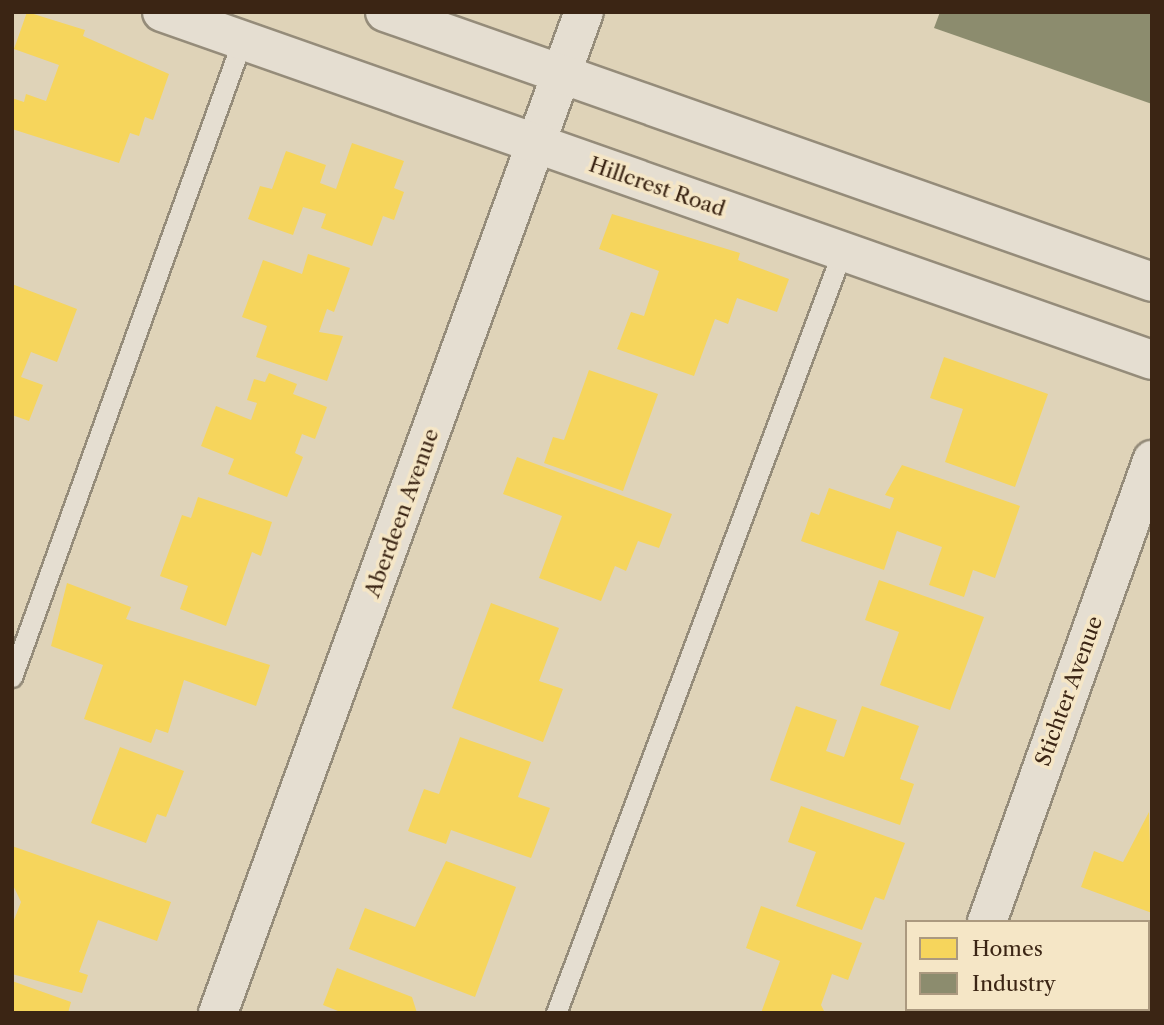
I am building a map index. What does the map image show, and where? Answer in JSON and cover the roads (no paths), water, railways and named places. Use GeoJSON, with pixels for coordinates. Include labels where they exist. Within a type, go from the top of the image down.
{"type":"FeatureCollection","features":[{"type":"Feature","properties":{"kind":"main road","name":"Hillcrest Road"},"geometry":{"type":"LineString","coordinates":[[162,12],[1152,360]]}},
{"type":"Feature","properties":{"kind":"main road"},"geometry":{"type":"LineString","coordinates":[[385,12],[562,77],[1152,282]]}},
{"type":"Feature","properties":{"kind":"main road","name":"Aberdeen Avenue"},"geometry":{"type":"LineString","coordinates":[[218,1013],[584,12]]}},
{"type":"Feature","properties":{"kind":"main road","name":"Stichter Avenue"},"geometry":{"type":"LineString","coordinates":[[988,920],[1152,460]]}},
{"type":"Feature","properties":{"kind":"lane"},"geometry":{"type":"LineString","coordinates":[[12,677],[242,41]]}},
{"type":"Feature","properties":{"kind":"lane"},"geometry":{"type":"LineString","coordinates":[[556,1013],[842,252]]}}]}
